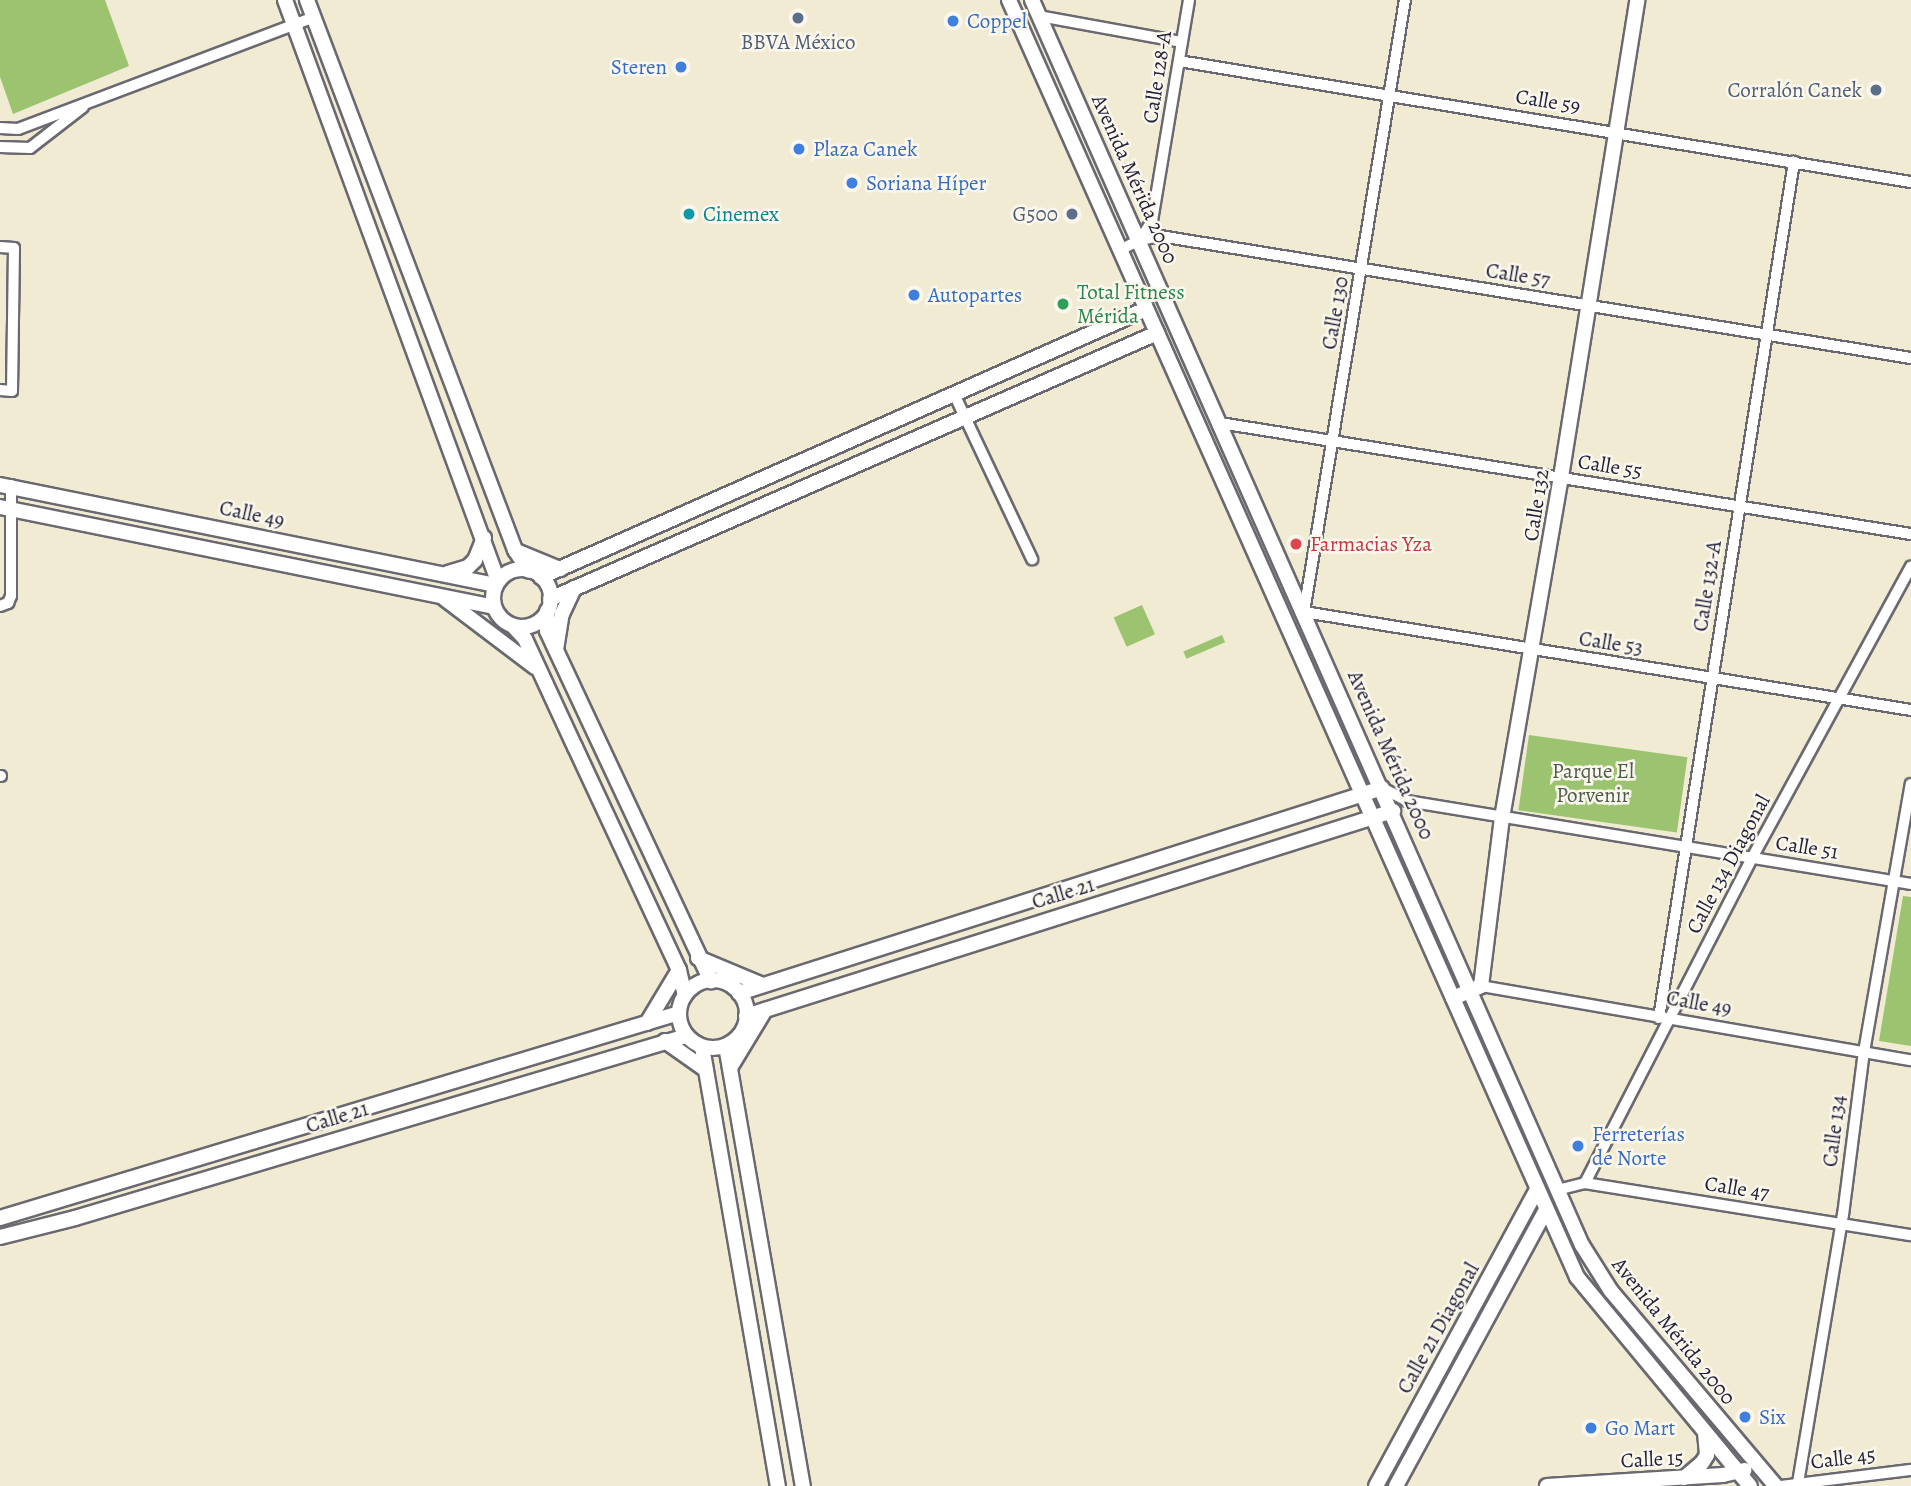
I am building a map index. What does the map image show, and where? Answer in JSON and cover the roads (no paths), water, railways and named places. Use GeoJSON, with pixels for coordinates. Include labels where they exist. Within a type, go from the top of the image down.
{"type":"FeatureCollection","features":[{"type":"Feature","properties":{"kind":"street"},"geometry":{"type":"LineString","coordinates":[[285,0],[484,538],[497,583],[494,607],[505,622],[513,626],[525,639],[679,970],[685,995]]}},
{"type":"Feature","properties":{"kind":"street"},"geometry":{"type":"LineString","coordinates":[[307,0],[514,550],[535,574],[549,605],[547,631],[711,981]]}},
{"type":"Feature","properties":{"kind":"street","name":"Avenida Mérida 2000"},"geometry":{"type":"LineString","coordinates":[[1009,0],[1286,621],[1360,795],[1577,1277],[1751,1486]]}},
{"type":"Feature","properties":{"kind":"street","name":"Avenida Mérida 2000"},"geometry":{"type":"LineString","coordinates":[[1032,0],[1382,788],[1476,988],[1557,1190],[1596,1272],[1778,1486]]}},
{"type":"Feature","properties":{"kind":"street","name":"Calle 128-A"},"geometry":{"type":"LineString","coordinates":[[1139,240],[1153,221],[1189,0]]}},
{"type":"Feature","properties":{"kind":"street","name":"Calle 130"},"geometry":{"type":"LineString","coordinates":[[1304,612],[1363,269],[1405,0]]}},
{"type":"Feature","properties":{"kind":"street","name":"Calle 132"},"geometry":{"type":"LineString","coordinates":[[1476,988],[1502,818],[1533,650],[1618,131],[1637,0]]}},
{"type":"Feature","properties":{"kind":"street"},"geometry":{"type":"LineString","coordinates":[[1039,16],[1182,43]]}},
{"type":"Feature","properties":{"kind":"street"},"geometry":{"type":"LineString","coordinates":[[0,128],[18,129],[94,98],[314,18]]}},
{"type":"Feature","properties":{"kind":"street","name":"Calle 59"},"geometry":{"type":"LineString","coordinates":[[1179,61],[1618,131],[1911,182]]}},
{"type":"Feature","properties":{"kind":"street"},"geometry":{"type":"LineString","coordinates":[[0,147],[30,148],[94,98]]}},
{"type":"Feature","properties":{"kind":"street","name":"Calle 132-A"},"geometry":{"type":"LineString","coordinates":[[1663,1019],[1685,847],[1794,162]]}},
{"type":"Feature","properties":{"kind":"street","name":"Calle 57"},"geometry":{"type":"LineString","coordinates":[[1120,250],[1139,240],[1160,236],[1911,358]]}},
{"type":"Feature","properties":{"kind":"street"},"geometry":{"type":"LineString","coordinates":[[0,247],[13,248],[12,391],[0,390]]}},
{"type":"Feature","properties":{"kind":"street"},"geometry":{"type":"LineString","coordinates":[[401,312],[421,303]]}},
{"type":"Feature","properties":{"kind":"street"},"geometry":{"type":"LineString","coordinates":[[497,583],[512,571],[535,574],[560,569],[1146,309]]}},
{"type":"Feature","properties":{"kind":"street"},"geometry":{"type":"LineString","coordinates":[[513,626],[529,626],[549,605],[574,588],[1157,333]]}},
{"type":"Feature","properties":{"kind":"street"},"geometry":{"type":"LineString","coordinates":[[954,394],[1032,559]]}},
{"type":"Feature","properties":{"kind":"street","name":"Calle 55"},"geometry":{"type":"LineString","coordinates":[[1220,423],[1911,534]]}},
{"type":"Feature","properties":{"kind":"street"},"geometry":{"type":"LineString","coordinates":[[0,606],[11,597],[6,485]]}},
{"type":"Feature","properties":{"kind":"street","name":"Calle 49"},"geometry":{"type":"LineString","coordinates":[[6,485],[497,583]]}},
{"type":"Feature","properties":{"kind":"street","name":"Calle 49"},"geometry":{"type":"LineString","coordinates":[[5,507],[494,607]]}},
{"type":"Feature","properties":{"kind":"street"},"geometry":{"type":"LineString","coordinates":[[236,555],[243,533]]}},
{"type":"Feature","properties":{"kind":"street"},"geometry":{"type":"LineString","coordinates":[[443,574],[468,567],[481,550],[484,538]]}},
{"type":"Feature","properties":{"kind":"street"},"geometry":{"type":"LineString","coordinates":[[514,550],[560,569]]}},
{"type":"Feature","properties":{"kind":"street","name":"Calle 134 Diagonal"},"geometry":{"type":"LineString","coordinates":[[1585,1183],[1663,1019],[1911,566]]}},
{"type":"Feature","properties":{"kind":"street"},"geometry":{"type":"LineString","coordinates":[[556,651],[562,614],[574,588]]}},
{"type":"Feature","properties":{"kind":"street"},"geometry":{"type":"LineString","coordinates":[[441,597],[539,670]]}},
{"type":"Feature","properties":{"kind":"street"},"geometry":{"type":"LineString","coordinates":[[1286,621],[1304,612]]}},
{"type":"Feature","properties":{"kind":"street","name":"Calle 53"},"geometry":{"type":"LineString","coordinates":[[1304,612],[1911,710]]}},
{"type":"Feature","properties":{"kind":"street","name":"Calle 134"},"geometry":{"type":"LineString","coordinates":[[1798,1483],[1840,1224],[1864,1052],[1911,784]]}},
{"type":"Feature","properties":{"kind":"street","name":"Calle 21"},"geometry":{"type":"LineString","coordinates":[[738,993],[1382,788]]}},
{"type":"Feature","properties":{"kind":"street","name":"Calle 51"},"geometry":{"type":"LineString","coordinates":[[1382,788],[1407,801],[1911,884]]}},
{"type":"Feature","properties":{"kind":"street"},"geometry":{"type":"LineString","coordinates":[[604,810],[625,800]]}},
{"type":"Feature","properties":{"kind":"street"},"geometry":{"type":"LineString","coordinates":[[1393,811],[1407,801]]}},
{"type":"Feature","properties":{"kind":"street","name":"Calle 21"},"geometry":{"type":"LineString","coordinates":[[746,1016],[1393,811]]}},
{"type":"Feature","properties":{"kind":"street"},"geometry":{"type":"LineString","coordinates":[[1046,895],[1054,918]]}},
{"type":"Feature","properties":{"kind":"street"},"geometry":{"type":"LineString","coordinates":[[698,958],[763,985]]}},
{"type":"Feature","properties":{"kind":"street"},"geometry":{"type":"LineString","coordinates":[[647,1023],[679,970]]}},
{"type":"Feature","properties":{"kind":"street"},"geometry":{"type":"LineString","coordinates":[[711,981],[721,982],[738,993],[746,1016],[742,1031],[726,1046],[702,1046],[686,1035],[679,1013],[685,995],[692,987],[711,981]]}},
{"type":"Feature","properties":{"kind":"street"},"geometry":{"type":"LineString","coordinates":[[1452,998],[1476,988]]}},
{"type":"Feature","properties":{"kind":"street","name":"Calle 49"},"geometry":{"type":"LineString","coordinates":[[1476,988],[1911,1060]]}},
{"type":"Feature","properties":{"kind":"street"},"geometry":{"type":"LineString","coordinates":[[730,1068],[765,1010]]}},
{"type":"Feature","properties":{"kind":"street","name":"Calle 21"},"geometry":{"type":"LineString","coordinates":[[0,1218],[418,1089],[679,1013]]}},
{"type":"Feature","properties":{"kind":"street","name":"Calle 21"},"geometry":{"type":"LineString","coordinates":[[0,1237],[60,1223],[686,1035]]}},
{"type":"Feature","properties":{"kind":"street"},"geometry":{"type":"LineString","coordinates":[[665,1041],[706,1070]]}},
{"type":"Feature","properties":{"kind":"street"},"geometry":{"type":"LineString","coordinates":[[702,1046],[778,1486]]}},
{"type":"Feature","properties":{"kind":"street"},"geometry":{"type":"LineString","coordinates":[[726,1046],[803,1486]]}},
{"type":"Feature","properties":{"kind":"street"},"geometry":{"type":"LineString","coordinates":[[418,1089],[424,1113]]}},
{"type":"Feature","properties":{"kind":"street"},"geometry":{"type":"LineString","coordinates":[[196,1159],[202,1180]]}},
{"type":"Feature","properties":{"kind":"street","name":"Calle 47"},"geometry":{"type":"LineString","coordinates":[[1557,1190],[1585,1183],[1911,1236]]}},
{"type":"Feature","properties":{"kind":"street","name":"Calle 21 Diagonal"},"geometry":{"type":"LineString","coordinates":[[1376,1486],[1537,1190]]}},
{"type":"Feature","properties":{"kind":"street","name":"Calle 21 Diagonal"},"geometry":{"type":"LineString","coordinates":[[1396,1486],[1546,1210]]}},
{"type":"Feature","properties":{"kind":"street"},"geometry":{"type":"LineString","coordinates":[[746,1296],[769,1294]]}},
{"type":"Feature","properties":{"kind":"street"},"geometry":{"type":"LineString","coordinates":[[1684,1478],[1702,1463],[1707,1455],[1705,1433]]}},
{"type":"Feature","properties":{"kind":"street","name":"Calle 15"},"geometry":{"type":"LineString","coordinates":[[1547,1486],[1684,1478],[1738,1472],[1759,1466]]}},
{"type":"Feature","properties":{"kind":"street","name":"Calle 45"},"geometry":{"type":"LineString","coordinates":[[1778,1486],[1911,1469]]}},
{"type":"Feature","properties":{"kind":"place","name":"BBVA México"},"geometry":{"type":"Point","coordinates":[798,18]}},
{"type":"Feature","properties":{"kind":"place","name":"Coppel"},"geometry":{"type":"Point","coordinates":[953,21]}},
{"type":"Feature","properties":{"kind":"place","name":"Steren"},"geometry":{"type":"Point","coordinates":[681,67]}},
{"type":"Feature","properties":{"kind":"place","name":"Corralón Canek"},"geometry":{"type":"Point","coordinates":[1876,90]}},
{"type":"Feature","properties":{"kind":"place","name":"Plaza Canek"},"geometry":{"type":"Point","coordinates":[799,149]}},
{"type":"Feature","properties":{"kind":"place","name":"Soriana Híper"},"geometry":{"type":"Point","coordinates":[852,183]}},
{"type":"Feature","properties":{"kind":"place","name":"Cinemex"},"geometry":{"type":"Point","coordinates":[689,214]}},
{"type":"Feature","properties":{"kind":"place","name":"G500"},"geometry":{"type":"Point","coordinates":[1072,214]}},
{"type":"Feature","properties":{"kind":"place","name":"Autopartes"},"geometry":{"type":"Point","coordinates":[914,295]}},
{"type":"Feature","properties":{"kind":"place","name":"Total Fitness Mérida"},"geometry":{"type":"Point","coordinates":[1063,304]}},
{"type":"Feature","properties":{"kind":"place","name":"Farmacias Yza"},"geometry":{"type":"Point","coordinates":[1296,544]}},
{"type":"Feature","properties":{"kind":"place","name":"Ferreterías de Norte"},"geometry":{"type":"Point","coordinates":[1578,1146]}},
{"type":"Feature","properties":{"kind":"place","name":"Six"},"geometry":{"type":"Point","coordinates":[1745,1417]}},
{"type":"Feature","properties":{"kind":"place","name":"Go Mart"},"geometry":{"type":"Point","coordinates":[1591,1428]}},
{"type":"Feature","properties":{"kind":"park label","name":"Parque El Porvenir"},"geometry":{"type":"Point","coordinates":[1593,783]}}]}
